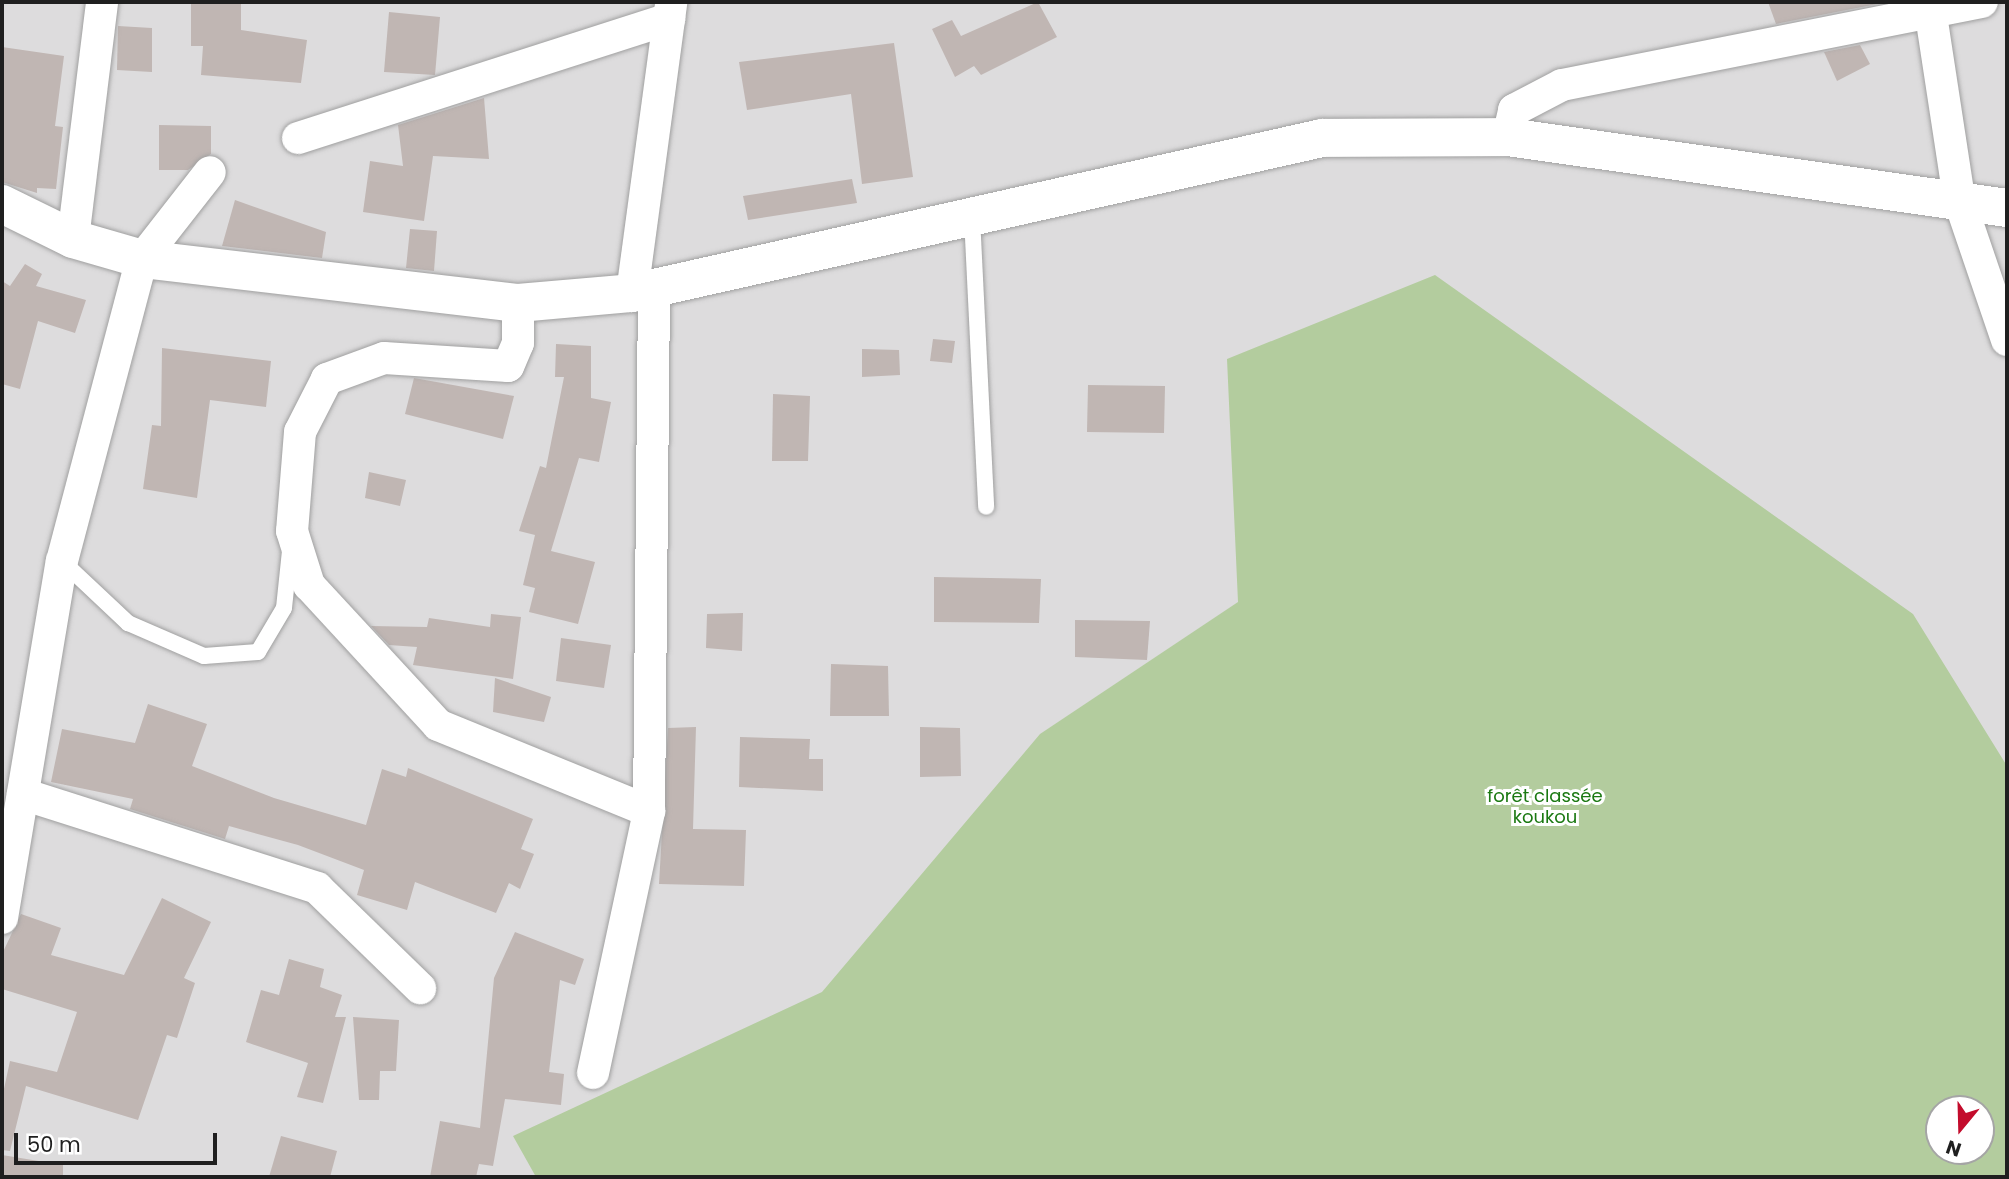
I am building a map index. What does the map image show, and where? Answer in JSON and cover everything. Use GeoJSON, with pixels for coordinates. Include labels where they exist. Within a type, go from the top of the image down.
{"type":"FeatureCollection","features":[{"type":"Feature","properties":{"kind":"street"},"geometry":{"type":"LineString","coordinates":[[73,239],[102,2]]}},
{"type":"Feature","properties":{"kind":"street"},"geometry":{"type":"LineString","coordinates":[[1508,137],[1514,110],[1562,85],[1930,8],[1982,2]]}},
{"type":"Feature","properties":{"kind":"street"},"geometry":{"type":"LineString","coordinates":[[1930,8],[1959,199],[2007,340]]}},
{"type":"Feature","properties":{"kind":"street"},"geometry":{"type":"LineString","coordinates":[[298,138],[670,11],[643,291],[649,811],[593,1073]]}},
{"type":"Feature","properties":{"kind":"street"},"geometry":{"type":"LineString","coordinates":[[2,204],[73,239],[142,259],[518,303],[643,291],[1322,138],[1508,137],[1959,199],[2007,208]]}},
{"type":"Feature","properties":{"kind":"street"},"geometry":{"type":"LineString","coordinates":[[3,907],[62,561],[142,259],[210,172]]}},
{"type":"Feature","properties":{"kind":"street"},"geometry":{"type":"LineString","coordinates":[[518,303],[518,343],[508,366],[384,358],[327,379],[300,432],[292,531],[309,585],[438,725],[649,811]]}},
{"type":"Feature","properties":{"kind":"street"},"geometry":{"type":"LineString","coordinates":[[23,794],[317,888],[419,988]]}},
{"type":"Feature","properties":{"kind":"lane"},"geometry":{"type":"LineString","coordinates":[[972,217],[986,507]]}},
{"type":"Feature","properties":{"kind":"lane"},"geometry":{"type":"LineString","coordinates":[[62,561],[128,623],[204,656],[258,652],[284,608],[292,531]]}},
{"type":"Feature","properties":{"kind":"shaded area"},"geometry":{"type":"Polygon","coordinates":[[[2,2],[2007,2],[2007,1177],[2,1177],[2,2]]]}},
{"type":"Feature","properties":{"kind":"green space","name":"forêt classée koukou"},"geometry":{"type":"Polygon","coordinates":[[[1435,275],[1913,614],[2007,766],[2007,1177],[536,1177],[513,1136],[822,992],[1040,734],[1238,602],[1227,359],[1435,275]]]}},
{"type":"Feature","properties":{"kind":"building"},"geometry":{"type":"Polygon","coordinates":[[[191,2],[241,3],[241,30],[307,40],[301,83],[201,75],[203,46],[191,46],[191,2]]]}},
{"type":"Feature","properties":{"kind":"building"},"geometry":{"type":"Polygon","coordinates":[[[1038,2],[1057,37],[981,75],[974,66],[955,77],[932,29],[952,20],[961,36],[1038,2]]]}},
{"type":"Feature","properties":{"kind":"building"},"geometry":{"type":"Polygon","coordinates":[[[1768,2],[1887,2],[1776,24],[1768,2]]]}},
{"type":"Feature","properties":{"kind":"building"},"geometry":{"type":"Polygon","coordinates":[[[389,12],[440,17],[435,75],[384,72],[389,12]]]}},
{"type":"Feature","properties":{"kind":"building"},"geometry":{"type":"Polygon","coordinates":[[[118,26],[152,28],[152,72],[117,70],[118,26]]]}},
{"type":"Feature","properties":{"kind":"building"},"geometry":{"type":"Polygon","coordinates":[[[894,43],[913,177],[862,184],[851,94],[747,110],[739,62],[894,43]]]}},
{"type":"Feature","properties":{"kind":"building"},"geometry":{"type":"Polygon","coordinates":[[[1860,45],[1870,64],[1837,81],[1824,52],[1860,45]]]}},
{"type":"Feature","properties":{"kind":"building"},"geometry":{"type":"Polygon","coordinates":[[[2,47],[64,56],[55,126],[63,127],[56,189],[37,188],[37,193],[2,182],[2,47]]]}},
{"type":"Feature","properties":{"kind":"building"},"geometry":{"type":"Polygon","coordinates":[[[484,98],[489,159],[433,156],[424,221],[363,212],[370,161],[403,166],[398,125],[484,98]]]}},
{"type":"Feature","properties":{"kind":"building"},"geometry":{"type":"Polygon","coordinates":[[[159,125],[211,126],[211,154],[188,170],[159,170],[159,125]]]}},
{"type":"Feature","properties":{"kind":"building"},"geometry":{"type":"Polygon","coordinates":[[[852,179],[857,203],[748,220],[743,196],[852,179]]]}},
{"type":"Feature","properties":{"kind":"building"},"geometry":{"type":"Polygon","coordinates":[[[235,200],[326,232],[322,258],[222,246],[235,200]]]}},
{"type":"Feature","properties":{"kind":"building"},"geometry":{"type":"Polygon","coordinates":[[[410,229],[437,231],[434,271],[406,268],[410,229]]]}},
{"type":"Feature","properties":{"kind":"building"},"geometry":{"type":"Polygon","coordinates":[[[25,264],[42,274],[36,286],[86,300],[75,333],[38,321],[20,389],[2,384],[2,281],[10,286],[25,264]]]}},
{"type":"Feature","properties":{"kind":"building"},"geometry":{"type":"Polygon","coordinates":[[[933,339],[955,341],[952,363],[930,361],[933,339]]]}},
{"type":"Feature","properties":{"kind":"building"},"geometry":{"type":"Polygon","coordinates":[[[556,344],[591,346],[591,398],[611,402],[599,462],[579,458],[551,551],[595,562],[578,624],[529,612],[535,588],[523,585],[535,535],[519,531],[540,466],[546,468],[564,377],[555,377],[556,344]]]}},
{"type":"Feature","properties":{"kind":"building"},"geometry":{"type":"Polygon","coordinates":[[[162,348],[271,361],[266,407],[210,400],[197,498],[143,489],[152,425],[161,426],[162,348]]]}},
{"type":"Feature","properties":{"kind":"building"},"geometry":{"type":"Polygon","coordinates":[[[862,349],[899,350],[900,375],[862,377],[862,349]]]}},
{"type":"Feature","properties":{"kind":"building"},"geometry":{"type":"Polygon","coordinates":[[[414,378],[514,396],[503,439],[405,414],[414,378]]]}},
{"type":"Feature","properties":{"kind":"building"},"geometry":{"type":"Polygon","coordinates":[[[1088,385],[1165,386],[1164,433],[1087,432],[1088,385]]]}},
{"type":"Feature","properties":{"kind":"building"},"geometry":{"type":"Polygon","coordinates":[[[773,394],[810,396],[808,461],[772,461],[773,394]]]}},
{"type":"Feature","properties":{"kind":"building"},"geometry":{"type":"Polygon","coordinates":[[[369,472],[406,480],[400,506],[365,498],[369,472]]]}},
{"type":"Feature","properties":{"kind":"building"},"geometry":{"type":"Polygon","coordinates":[[[934,577],[1041,579],[1039,623],[934,622],[934,577]]]}},
{"type":"Feature","properties":{"kind":"building"},"geometry":{"type":"Polygon","coordinates":[[[743,613],[742,651],[706,648],[707,614],[743,613]]]}},
{"type":"Feature","properties":{"kind":"building"},"geometry":{"type":"Polygon","coordinates":[[[491,614],[521,617],[513,679],[413,665],[417,647],[389,645],[371,626],[427,627],[429,618],[490,627],[491,614]]]}},
{"type":"Feature","properties":{"kind":"building"},"geometry":{"type":"Polygon","coordinates":[[[1075,620],[1150,621],[1147,660],[1075,657],[1075,620]]]}},
{"type":"Feature","properties":{"kind":"building"},"geometry":{"type":"Polygon","coordinates":[[[561,638],[611,645],[604,688],[556,681],[561,638]]]}},
{"type":"Feature","properties":{"kind":"building"},"geometry":{"type":"Polygon","coordinates":[[[831,664],[888,666],[889,716],[830,716],[831,664]]]}},
{"type":"Feature","properties":{"kind":"building"},"geometry":{"type":"Polygon","coordinates":[[[495,678],[551,697],[544,722],[493,712],[495,678]]]}},
{"type":"Feature","properties":{"kind":"building"},"geometry":{"type":"Polygon","coordinates":[[[148,704],[207,724],[192,766],[274,798],[366,825],[382,769],[406,777],[408,768],[533,819],[521,849],[534,854],[520,889],[509,883],[496,913],[415,882],[407,910],[357,895],[364,870],[298,845],[229,826],[225,839],[130,809],[133,799],[51,782],[62,729],[135,743],[148,704]]]}},
{"type":"Feature","properties":{"kind":"building"},"geometry":{"type":"Polygon","coordinates":[[[696,727],[693,829],[746,830],[744,886],[659,884],[668,728],[696,727]]]}},
{"type":"Feature","properties":{"kind":"building"},"geometry":{"type":"Polygon","coordinates":[[[920,727],[960,728],[961,776],[920,777],[920,727]]]}},
{"type":"Feature","properties":{"kind":"building"},"geometry":{"type":"Polygon","coordinates":[[[740,737],[810,739],[809,759],[823,759],[823,791],[739,787],[740,737]]]}},
{"type":"Feature","properties":{"kind":"building"},"geometry":{"type":"Polygon","coordinates":[[[162,898],[211,922],[184,978],[195,983],[177,1038],[167,1035],[138,1120],[26,1086],[10,1151],[2,1150],[2,1098],[10,1061],[57,1072],[77,1012],[2,989],[2,954],[21,914],[61,928],[51,955],[124,975],[162,898]]]}},
{"type":"Feature","properties":{"kind":"building"},"geometry":{"type":"Polygon","coordinates":[[[515,932],[584,959],[575,985],[560,980],[549,1072],[564,1074],[561,1105],[505,1099],[493,1166],[479,1164],[476,1177],[430,1177],[440,1121],[480,1128],[494,978],[515,932]]]}},
{"type":"Feature","properties":{"kind":"building"},"geometry":{"type":"Polygon","coordinates":[[[289,959],[324,969],[320,987],[342,995],[335,1017],[346,1017],[323,1103],[297,1097],[308,1063],[246,1042],[261,990],[279,995],[289,959]]]}},
{"type":"Feature","properties":{"kind":"building"},"geometry":{"type":"Polygon","coordinates":[[[353,1017],[399,1020],[396,1071],[380,1071],[379,1100],[359,1100],[353,1017]]]}},
{"type":"Feature","properties":{"kind":"building"},"geometry":{"type":"Polygon","coordinates":[[[281,1136],[337,1151],[330,1177],[269,1177],[281,1136]]]}},
{"type":"Feature","properties":{"kind":"building"},"geometry":{"type":"Polygon","coordinates":[[[2,1155],[63,1165],[63,1177],[2,1177],[2,1155]]]}}]}
